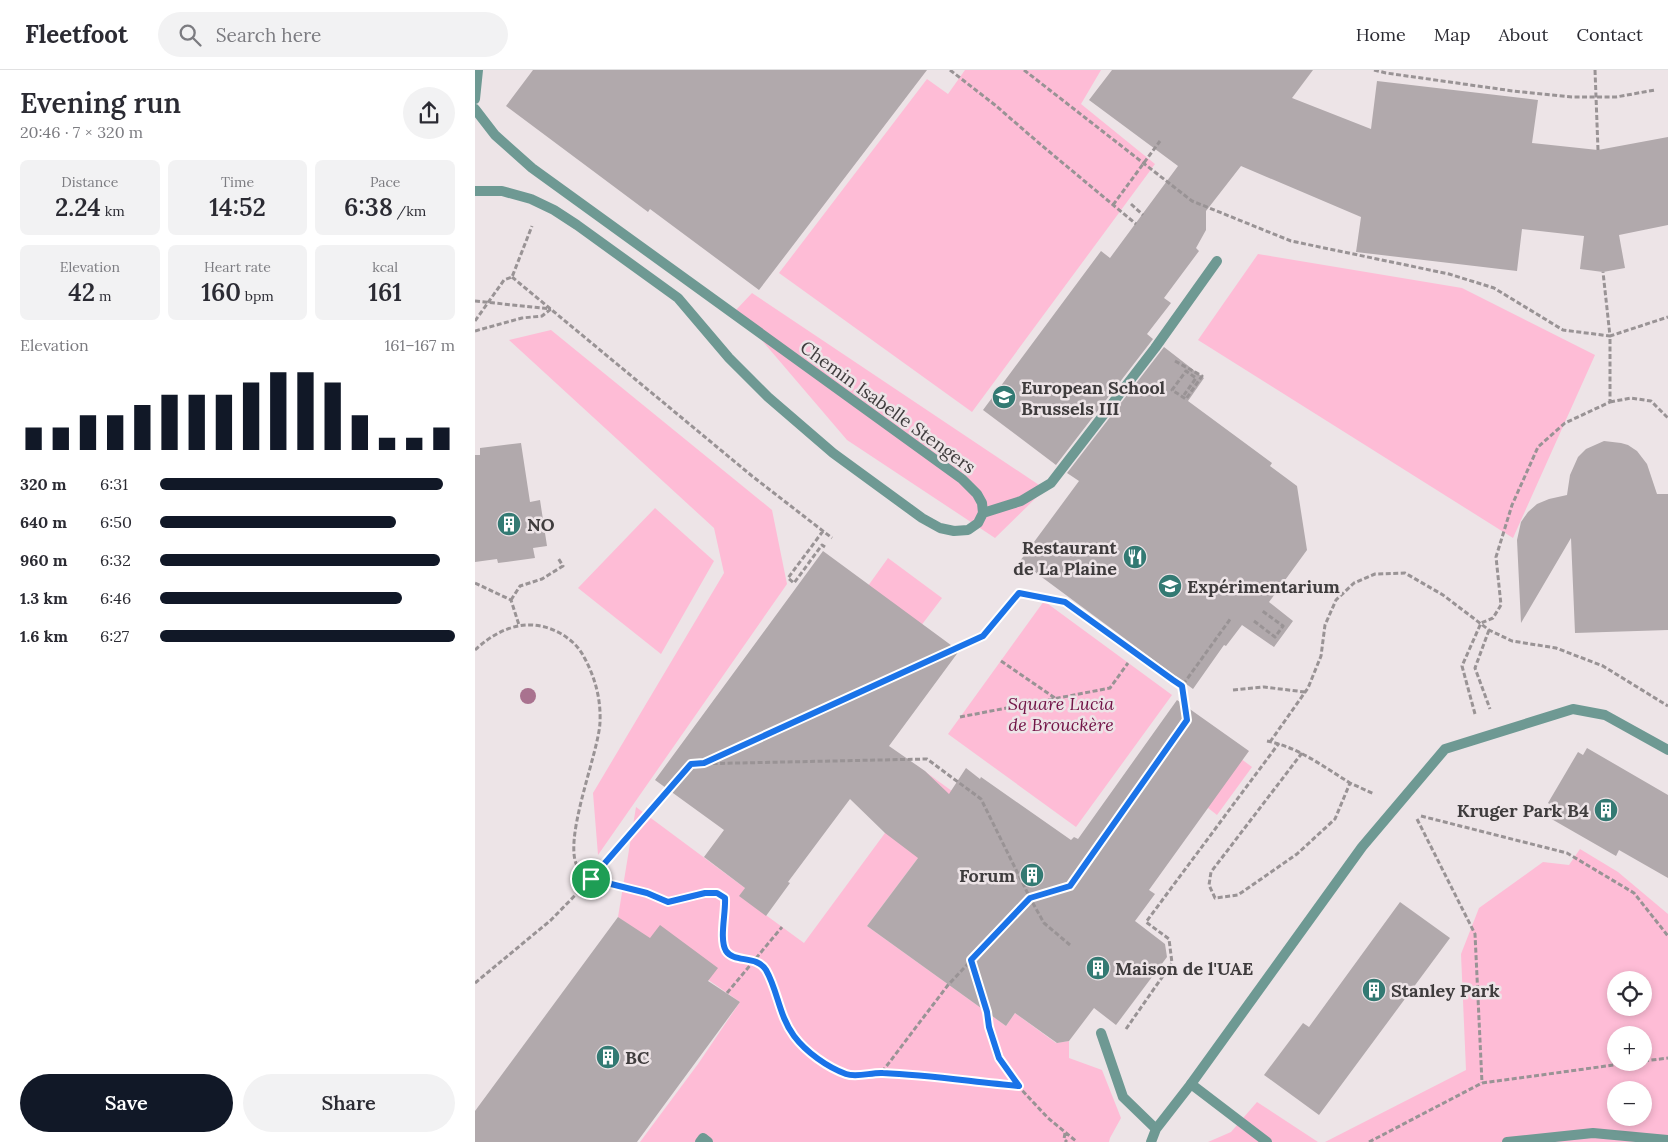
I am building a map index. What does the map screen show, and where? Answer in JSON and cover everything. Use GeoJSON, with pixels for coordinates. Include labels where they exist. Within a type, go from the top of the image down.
{"type":"FeatureCollection","features":[{"type":"Feature","properties":{"kind":"street"},"geometry":{"type":"LineString","coordinates":[[475,99],[478,70]]}},
{"type":"Feature","properties":{"kind":"street","name":"Chemin Isabelle Stengers"},"geometry":{"type":"LineString","coordinates":[[475,109],[495,135],[531,168],[961,479],[977,494],[982,503],[983,513]]}},
{"type":"Feature","properties":{"kind":"street"},"geometry":{"type":"LineString","coordinates":[[475,192],[502,192],[531,199],[555,210],[632,264],[678,298],[729,358],[768,397],[833,453],[922,518],[940,528],[954,532],[968,530],[978,523],[983,513],[1021,501],[1051,483],[1149,356],[1217,262]]}},
{"type":"Feature","properties":{"kind":"street"},"geometry":{"type":"LineString","coordinates":[[1151,1142],[1156,1129],[1191,1084],[1357,854],[1445,749],[1573,709],[1605,715],[1668,750]]}},
{"type":"Feature","properties":{"kind":"street"},"geometry":{"type":"LineString","coordinates":[[1101,1033],[1123,1096],[1156,1129]]}},
{"type":"Feature","properties":{"kind":"street"},"geometry":{"type":"LineString","coordinates":[[1191,1084],[1267,1142]]}},
{"type":"Feature","properties":{"kind":"street"},"geometry":{"type":"LineString","coordinates":[[1507,1142],[1593,1133],[1668,1140]]}},
{"type":"Feature","properties":{"kind":"street"},"geometry":{"type":"LineString","coordinates":[[700,1142],[703,1138],[708,1142]]}},
{"type":"Feature","properties":{"kind":"path"},"geometry":{"type":"LineString","coordinates":[[950,70],[995,104],[1039,144],[1136,224]]}},
{"type":"Feature","properties":{"kind":"path"},"geometry":{"type":"LineString","coordinates":[[1024,70],[1192,202],[1291,242],[1449,274],[1494,288],[1563,330],[1610,336],[1668,318]]}},
{"type":"Feature","properties":{"kind":"path"},"geometry":{"type":"LineString","coordinates":[[1374,70],[1504,90],[1572,97],[1616,97],[1655,90]]}},
{"type":"Feature","properties":{"kind":"path"},"geometry":{"type":"LineString","coordinates":[[1595,70],[1598,150]]}},
{"type":"Feature","properties":{"kind":"path"},"geometry":{"type":"LineString","coordinates":[[1113,205],[1160,141]]}},
{"type":"Feature","properties":{"kind":"path"},"geometry":{"type":"LineString","coordinates":[[1131,204],[1143,215]]}},
{"type":"Feature","properties":{"kind":"path"},"geometry":{"type":"LineString","coordinates":[[475,322],[504,280],[512,277],[532,226]]}},
{"type":"Feature","properties":{"kind":"path"},"geometry":{"type":"LineString","coordinates":[[1603,272],[1610,336],[1610,402]]}},
{"type":"Feature","properties":{"kind":"path"},"geometry":{"type":"LineString","coordinates":[[512,277],[753,476],[832,538]]}},
{"type":"Feature","properties":{"kind":"path"},"geometry":{"type":"LineString","coordinates":[[475,301],[551,309]]}},
{"type":"Feature","properties":{"kind":"path"},"geometry":{"type":"LineString","coordinates":[[475,331],[513,320],[542,316],[551,309]]}},
{"type":"Feature","properties":{"kind":"path"},"geometry":{"type":"LineString","coordinates":[[1181,365],[1202,376],[1186,399],[1172,390],[1186,372],[1196,378],[1184,395]]}},
{"type":"Feature","properties":{"kind":"path"},"geometry":{"type":"LineString","coordinates":[[1482,738],[1462,666],[1481,623],[1493,618],[1501,605],[1497,557],[1511,505],[1538,447],[1565,423],[1610,402],[1631,398],[1651,401],[1668,418]]}},
{"type":"Feature","properties":{"kind":"path"},"geometry":{"type":"LineString","coordinates":[[823,531],[788,578],[794,583],[822,545],[825,547]]}},
{"type":"Feature","properties":{"kind":"path"},"geometry":{"type":"LineString","coordinates":[[511,600],[520,586],[542,579],[563,566],[559,558]]}},
{"type":"Feature","properties":{"kind":"path"},"geometry":{"type":"LineString","coordinates":[[1350,783],[1303,753],[1269,741],[1306,692],[1321,656],[1325,625],[1336,600],[1354,583],[1375,574],[1405,573],[1432,588],[1489,630],[1512,641],[1556,648],[1603,666],[1668,706]]}},
{"type":"Feature","properties":{"kind":"path"},"geometry":{"type":"LineString","coordinates":[[475,583],[511,600],[519,625]]}},
{"type":"Feature","properties":{"kind":"path"},"geometry":{"type":"LineString","coordinates":[[704,763],[983,636],[1019,593],[1065,602],[1182,686]]}},
{"type":"Feature","properties":{"kind":"path"},"geometry":{"type":"LineString","coordinates":[[1254,622],[1275,637],[1283,626],[1261,610]]}},
{"type":"Feature","properties":{"kind":"path"},"geometry":{"type":"LineString","coordinates":[[881,1073],[949,985],[1030,898],[1070,886],[1187,720],[1182,686],[1231,618]]}},
{"type":"Feature","properties":{"kind":"path"},"geometry":{"type":"LineString","coordinates":[[475,650],[498,633],[519,625],[539,625],[559,632],[579,647],[595,680],[600,702],[600,725],[577,818],[574,860],[579,870],[591,879],[647,893],[668,902],[705,893],[717,893],[725,898],[726,910],[723,940],[726,952],[734,957],[754,960],[765,968],[784,1020],[795,1036],[823,1062],[847,1075],[881,1073],[1019,1086]]}},
{"type":"Feature","properties":{"kind":"path"},"geometry":{"type":"LineString","coordinates":[[1489,630],[1475,668],[1499,733]]}},
{"type":"Feature","properties":{"kind":"path"},"geometry":{"type":"LineString","coordinates":[[1001,662],[1055,698]]}},
{"type":"Feature","properties":{"kind":"path"},"geometry":{"type":"LineString","coordinates":[[960,717],[1110,688],[1128,663]]}},
{"type":"Feature","properties":{"kind":"path"},"geometry":{"type":"LineString","coordinates":[[1233,690],[1264,687],[1306,692]]}},
{"type":"Feature","properties":{"kind":"path"},"geometry":{"type":"LineString","coordinates":[[1109,1053],[1172,963],[1169,939],[1146,922],[1279,743]]}},
{"type":"Feature","properties":{"kind":"path"},"geometry":{"type":"LineString","coordinates":[[475,983],[551,920],[591,879],[691,764],[704,763],[927,759],[981,799],[1044,923],[1070,945]]}},
{"type":"Feature","properties":{"kind":"path"},"geometry":{"type":"LineString","coordinates":[[1414,814],[1475,934],[1482,1083]]}},
{"type":"Feature","properties":{"kind":"path"},"geometry":{"type":"LineString","coordinates":[[727,993],[782,926]]}},
{"type":"Feature","properties":{"kind":"path"},"geometry":{"type":"LineString","coordinates":[[971,960],[999,1058],[1019,1086],[1048,1118],[1077,1142]]}},
{"type":"Feature","properties":{"kind":"path"},"geometry":{"type":"LineString","coordinates":[[1652,1061],[1668,1058]]}},
{"type":"Feature","properties":{"kind":"path"},"geometry":{"type":"LineString","coordinates":[[1369,1142],[1482,1083],[1607,1066]]}},
{"type":"Feature","properties":{"kind":"path"},"geometry":{"type":"LineString","coordinates":[[1065,1133],[1067,1142]]}},
{"type":"Feature","properties":{"kind":"green space"},"geometry":{"type":"Polygon","coordinates":[[[965,70],[1101,70],[1081,104],[1155,164],[972,412],[779,273],[927,79],[948,94],[965,70]]]}},
{"type":"Feature","properties":{"kind":"green space"},"geometry":{"type":"Polygon","coordinates":[[[1258,254],[1462,288],[1595,355],[1513,538],[1198,340],[1258,254]]]}},
{"type":"Feature","properties":{"kind":"green space"},"geometry":{"type":"Polygon","coordinates":[[[752,293],[1045,489],[995,538],[847,440],[736,310],[752,293]]]}},
{"type":"Feature","properties":{"kind":"green space"},"geometry":{"type":"Polygon","coordinates":[[[551,330],[772,510],[787,584],[598,855],[593,793],[724,573],[714,528],[509,340],[551,330]]]}},
{"type":"Feature","properties":{"kind":"green space"},"geometry":{"type":"Polygon","coordinates":[[[655,508],[714,561],[661,654],[578,588],[655,508]]]}},
{"type":"Feature","properties":{"kind":"green space"},"geometry":{"type":"Polygon","coordinates":[[[888,558],[942,598],[902,651],[850,611],[888,558]]]}},
{"type":"Feature","properties":{"kind":"green space","name":"Square Lucia de Brouckère"},"geometry":{"type":"Polygon","coordinates":[[[1044,601],[1172,695],[1076,827],[948,734],[1044,601]]]}},
{"type":"Feature","properties":{"kind":"green space"},"geometry":{"type":"Polygon","coordinates":[[[1205,732],[1252,767],[1217,815],[1171,779],[1205,732]]]}},
{"type":"Feature","properties":{"kind":"green space"},"geometry":{"type":"Polygon","coordinates":[[[916,765],[974,807],[918,858],[867,926],[1006,1026],[1015,1013],[1056,1043],[1069,1041],[1069,1058],[1102,1070],[1121,1118],[1109,1142],[640,1142],[698,1064],[740,1002],[618,917],[636,807],[745,888],[740,896],[804,943],[885,833],[916,765]]]}},
{"type":"Feature","properties":{"kind":"green space"},"geometry":{"type":"Polygon","coordinates":[[[1580,849],[1618,872],[1668,914],[1668,1142],[1325,1142],[1466,1070],[1461,954],[1479,908],[1543,862],[1569,865],[1580,849]]]}},
{"type":"Feature","properties":{"kind":"green space"},"geometry":{"type":"Polygon","coordinates":[[[1257,1102],[1318,1142],[1208,1142],[1231,1132],[1257,1102]]]}},
{"type":"Feature","properties":{"kind":"building"},"geometry":{"type":"Polygon","coordinates":[[[533,70],[927,70],[759,290],[650,209],[648,212],[506,106],[533,70]]]}},
{"type":"Feature","properties":{"kind":"building"},"geometry":{"type":"Polygon","coordinates":[[[1112,70],[1313,70],[1292,98],[1371,129],[1377,81],[1538,100],[1532,143],[1598,150],[1668,137],[1668,225],[1619,235],[1625,268],[1603,272],[1580,269],[1584,236],[1522,229],[1517,271],[1356,252],[1361,217],[1241,166],[1206,211],[1206,230],[1196,248],[1199,251],[1164,298],[1171,303],[1147,334],[1153,339],[1056,465],[983,410],[1101,251],[1110,258],[1178,166],[1089,100],[1112,70]]]}},
{"type":"Feature","properties":{"kind":"building"},"geometry":{"type":"Polygon","coordinates":[[[1164,347],[1204,378],[1188,401],[1272,463],[1270,466],[1297,486],[1307,550],[1269,602],[1293,621],[1274,647],[1242,625],[1226,646],[1224,645],[1193,689],[1020,561],[1079,481],[1067,473],[1164,347]]]}},
{"type":"Feature","properties":{"kind":"building"},"geometry":{"type":"Polygon","coordinates":[[[1604,441],[1628,445],[1637,451],[1647,464],[1657,494],[1668,494],[1668,630],[1575,633],[1571,538],[1521,623],[1517,540],[1521,522],[1537,504],[1567,495],[1570,475],[1578,457],[1586,449],[1604,441]]]}},
{"type":"Feature","properties":{"kind":"building","name":"NO"},"geometry":{"type":"Polygon","coordinates":[[[521,443],[530,502],[540,500],[547,546],[533,548],[535,558],[498,563],[497,559],[475,562],[475,455],[480,455],[480,448],[521,443]]]}},
{"type":"Feature","properties":{"kind":"building"},"geometry":{"type":"Polygon","coordinates":[[[823,551],[959,651],[889,746],[925,771],[949,794],[966,768],[1071,840],[1074,837],[1078,839],[1177,700],[1249,751],[1149,890],[1155,894],[1135,921],[1165,944],[1167,957],[1116,1025],[1094,1008],[1069,1041],[1057,1043],[1015,1013],[1006,1026],[867,926],[918,858],[885,833],[850,799],[788,882],[790,883],[766,916],[739,896],[745,888],[704,857],[724,830],[655,780],[823,551]]]}},
{"type":"Feature","properties":{"kind":"building","name":"Kruger Park B4"},"geometry":{"type":"Polygon","coordinates":[[[1587,748],[1668,795],[1668,878],[1619,850],[1616,856],[1548,817],[1554,807],[1548,803],[1578,752],[1583,755],[1587,748]]]}},
{"type":"Feature","properties":{"kind":"building","name":"Stanley Park"},"geometry":{"type":"Polygon","coordinates":[[[1400,902],[1450,938],[1319,1115],[1264,1075],[1303,1023],[1309,1027],[1400,902]]]}},
{"type":"Feature","properties":{"kind":"building","name":"BC"},"geometry":{"type":"Polygon","coordinates":[[[618,917],[650,938],[660,925],[718,968],[708,981],[740,1002],[637,1142],[475,1142],[475,1111],[618,917]]]}},
{"type":"Feature","properties":{"kind":"place","name":"European School Brussels III"},"geometry":{"type":"Point","coordinates":[1004,397]}},
{"type":"Feature","properties":{"kind":"place","name":"NO"},"geometry":{"type":"Point","coordinates":[509,524]}},
{"type":"Feature","properties":{"kind":"place","name":"Restaurant de La Plaine"},"geometry":{"type":"Point","coordinates":[1135,557]}},
{"type":"Feature","properties":{"kind":"place","name":"Expérimentarium"},"geometry":{"type":"Point","coordinates":[1170,586]}},
{"type":"Feature","properties":{"kind":"place","name":"Kruger Park B4"},"geometry":{"type":"Point","coordinates":[1606,810]}},
{"type":"Feature","properties":{"kind":"place","name":"Forum"},"geometry":{"type":"Point","coordinates":[1032,875]}},
{"type":"Feature","properties":{"kind":"place","name":"Maison de l'UAE"},"geometry":{"type":"Point","coordinates":[1098,968]}},
{"type":"Feature","properties":{"kind":"place","name":"Stanley Park"},"geometry":{"type":"Point","coordinates":[1374,990]}},
{"type":"Feature","properties":{"kind":"place","name":"BC"},"geometry":{"type":"Point","coordinates":[608,1057]}},
{"type":"Feature","properties":{"kind":"route"},"geometry":{"type":"LineString","coordinates":[[1019,593],[1065,602],[1182,686],[1187,720],[1070,886],[1030,898],[971,960],[999,1058],[1019,1086],[881,1073],[847,1075],[823,1062],[795,1036],[784,1020],[765,968],[754,960],[734,957],[726,952],[723,940],[726,910],[725,898],[717,893],[705,893],[668,902],[647,893],[591,879],[691,764],[704,763],[983,636],[1019,593]]}}]}
